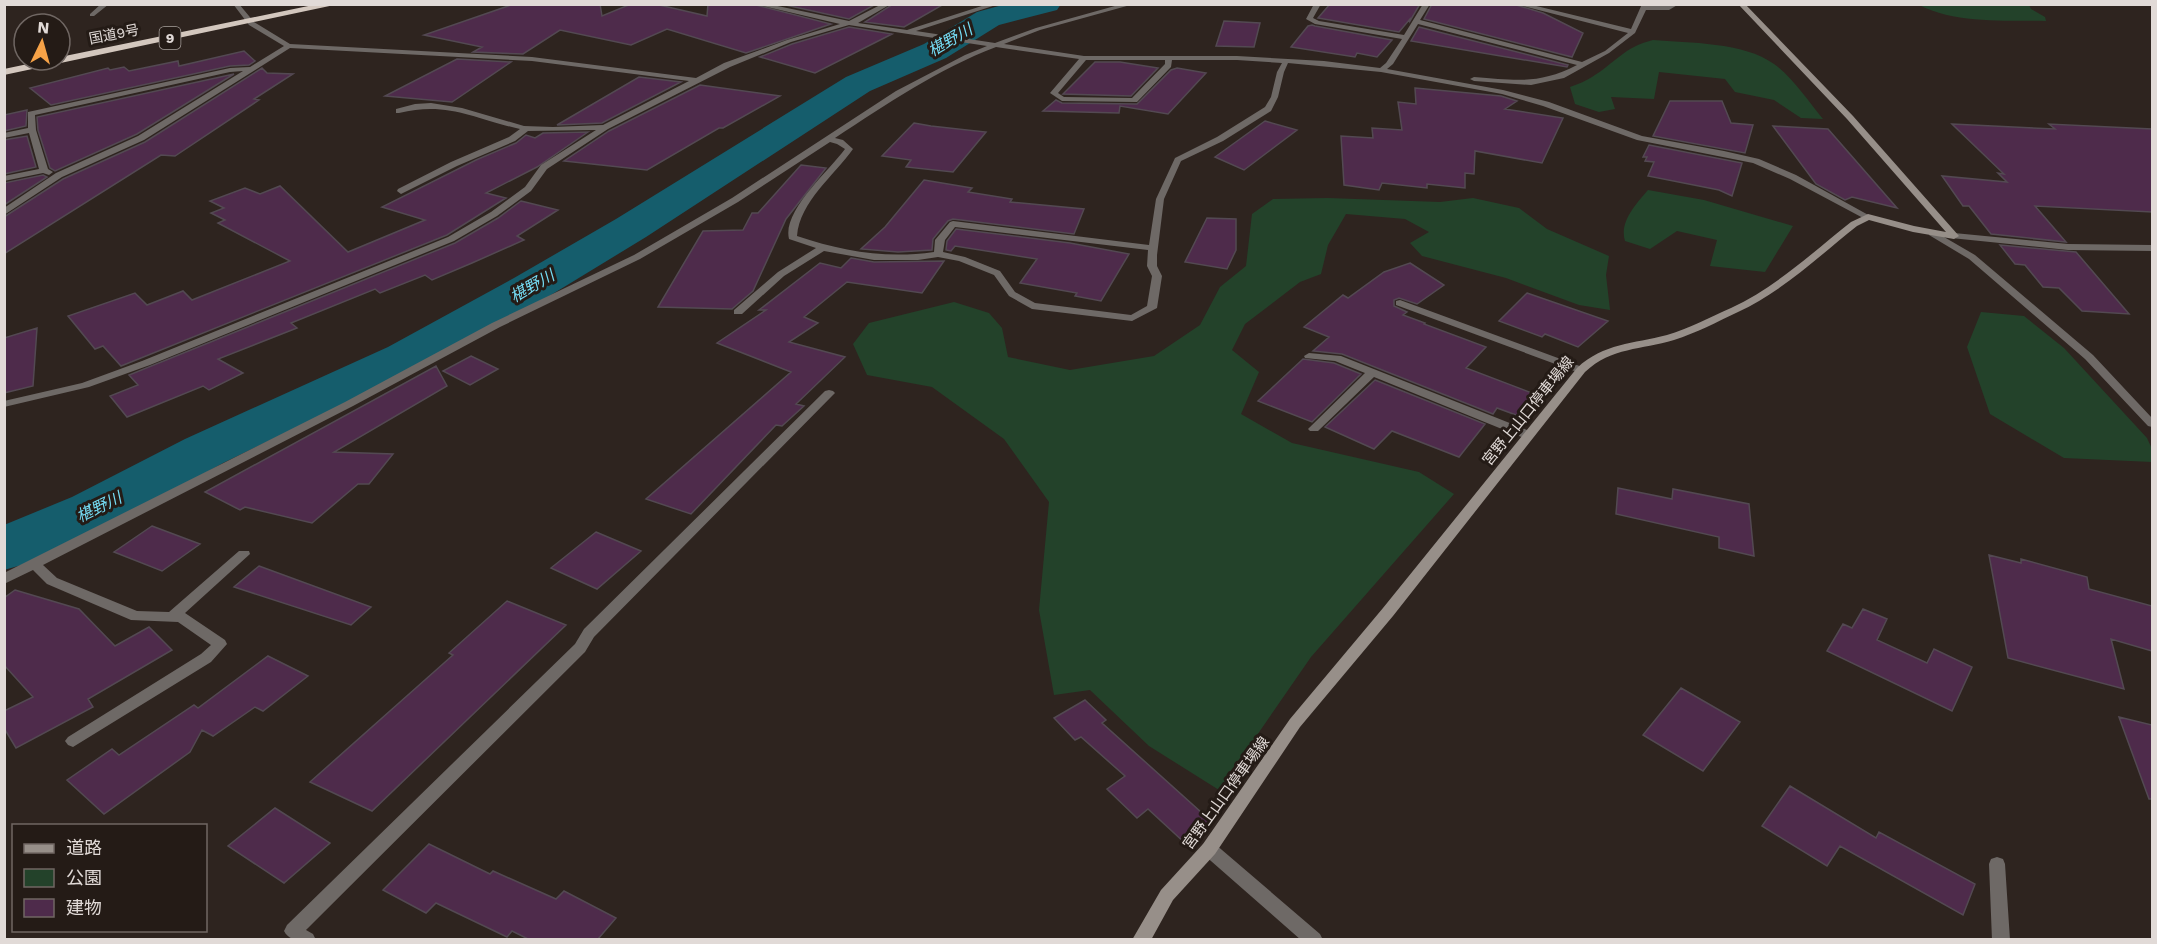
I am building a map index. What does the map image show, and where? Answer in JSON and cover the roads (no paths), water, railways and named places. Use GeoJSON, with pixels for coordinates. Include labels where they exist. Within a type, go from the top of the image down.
{"type":"FeatureCollection","features":[{"type":"Feature","properties":{"kind":"highway","name":"国道9号"},"geometry":{"type":"LineString","coordinates":[[72,48],[238,10],[291,4]]}},
{"type":"Feature","properties":{"kind":"highway","name":"国道9号"},"geometry":{"type":"LineString","coordinates":[[4,72],[334,4]]}},
{"type":"Feature","properties":{"kind":"main road"},"geometry":{"type":"LineString","coordinates":[[1741,4],[1908,181],[1954,236]]}},
{"type":"Feature","properties":{"kind":"main road"},"geometry":{"type":"LineString","coordinates":[[1868,217],[1932,233],[1954,236]]}},
{"type":"Feature","properties":{"kind":"main road","name":"宮野上山口停車場線"},"geometry":{"type":"LineString","coordinates":[[1141,939],[1167,895],[1209,849],[1295,723],[1388,612],[1581,370],[1593,359],[1609,351],[1672,337],[1737,309],[1780,283],[1854,224],[1868,217]]}},
{"type":"Feature","properties":{"kind":"street"},"geometry":{"type":"LineString","coordinates":[[92,15],[106,4]]}},
{"type":"Feature","properties":{"kind":"street"},"geometry":{"type":"LineString","coordinates":[[757,4],[846,23],[1084,58],[1287,60],[1381,70],[1503,92],[1546,104],[1640,138],[1755,161],[1792,177],[1868,217]]}},
{"type":"Feature","properties":{"kind":"street"},"geometry":{"type":"LineString","coordinates":[[4,404],[85,385],[146,363],[452,238],[494,214],[528,189],[544,167],[605,127],[695,80],[789,41],[857,21],[888,4]]}},
{"type":"Feature","properties":{"kind":"street"},"geometry":{"type":"LineString","coordinates":[[906,32],[996,4]]}},
{"type":"Feature","properties":{"kind":"street"},"geometry":{"type":"LineString","coordinates":[[4,579],[349,404],[496,325],[637,257],[735,200],[899,93],[967,56],[1038,29],[1131,4]]}},
{"type":"Feature","properties":{"kind":"street"},"geometry":{"type":"LineString","coordinates":[[1318,4],[1309,19],[1317,23],[1405,37]]}},
{"type":"Feature","properties":{"kind":"street"},"geometry":{"type":"LineString","coordinates":[[1381,70],[1389,64],[1427,4]]}},
{"type":"Feature","properties":{"kind":"street"},"geometry":{"type":"LineString","coordinates":[[1518,4],[1634,32]]}},
{"type":"Feature","properties":{"kind":"street"},"geometry":{"type":"LineString","coordinates":[[1389,64],[1490,82],[1530,83],[1550,80],[1585,65],[1634,32],[1645,6],[1669,8],[1676,4]]}},
{"type":"Feature","properties":{"kind":"street"},"geometry":{"type":"LineString","coordinates":[[238,10],[261,32],[289,46],[532,59],[695,80]]}},
{"type":"Feature","properties":{"kind":"street"},"geometry":{"type":"LineString","coordinates":[[1416,21],[1585,65]]}},
{"type":"Feature","properties":{"kind":"street"},"geometry":{"type":"LineString","coordinates":[[4,212],[59,175],[141,138],[289,46]]}},
{"type":"Feature","properties":{"kind":"street"},"geometry":{"type":"LineString","coordinates":[[1084,58],[1054,93],[1062,99],[1134,100],[1168,65],[1169,59]]}},
{"type":"Feature","properties":{"kind":"street"},"geometry":{"type":"LineString","coordinates":[[829,139],[849,148],[799,212],[791,227],[792,237],[823,248],[874,257],[918,257],[938,254],[962,259],[997,273],[1012,294],[1032,306],[1132,318],[1152,308],[1157,276],[1152,266],[1153,248],[1160,199],[1178,160],[1220,139],[1268,109],[1274,103],[1281,68],[1287,60]]}},
{"type":"Feature","properties":{"kind":"street"},"geometry":{"type":"LineString","coordinates":[[44,170],[32,130],[31,114],[230,70],[249,69]]}},
{"type":"Feature","properties":{"kind":"street"},"geometry":{"type":"LineString","coordinates":[[399,111],[414,106],[452,106],[526,129],[605,127]]}},
{"type":"Feature","properties":{"kind":"street"},"geometry":{"type":"LineString","coordinates":[[401,191],[454,164],[512,139],[526,129]]}},
{"type":"Feature","properties":{"kind":"street"},"geometry":{"type":"LineString","coordinates":[[4,136],[32,130]]}},
{"type":"Feature","properties":{"kind":"street"},"geometry":{"type":"LineString","coordinates":[[4,179],[44,170],[59,175]]}},
{"type":"Feature","properties":{"kind":"street"},"geometry":{"type":"LineString","coordinates":[[938,254],[940,240],[953,224],[1153,248]]}},
{"type":"Feature","properties":{"kind":"street"},"geometry":{"type":"LineString","coordinates":[[1932,233],[1972,257],[2089,357],[2152,424]]}},
{"type":"Feature","properties":{"kind":"street"},"geometry":{"type":"LineString","coordinates":[[1954,236],[2068,247],[2152,248]]}},
{"type":"Feature","properties":{"kind":"street"},"geometry":{"type":"LineString","coordinates":[[738,312],[781,274],[823,248]]}},
{"type":"Feature","properties":{"kind":"street"},"geometry":{"type":"LineString","coordinates":[[1400,303],[1581,370]]}},
{"type":"Feature","properties":{"kind":"street"},"geometry":{"type":"LineString","coordinates":[[1309,356],[1337,358],[1528,435]]}},
{"type":"Feature","properties":{"kind":"street"},"geometry":{"type":"LineString","coordinates":[[1314,429],[1372,373]]}},
{"type":"Feature","properties":{"kind":"street"},"geometry":{"type":"LineString","coordinates":[[307,939],[293,931],[580,648],[589,633],[829,393]]}},
{"type":"Feature","properties":{"kind":"street"},"geometry":{"type":"LineString","coordinates":[[172,617],[244,554]]}},
{"type":"Feature","properties":{"kind":"street"},"geometry":{"type":"LineString","coordinates":[[35,564],[52,581],[136,616],[181,617],[220,644],[206,658],[73,741]]}},
{"type":"Feature","properties":{"kind":"street"},"geometry":{"type":"LineString","coordinates":[[1209,849],[1314,939]]}},
{"type":"Feature","properties":{"kind":"street"},"geometry":{"type":"LineString","coordinates":[[1997,864],[2001,939]]}},
{"type":"Feature","properties":{"kind":"waterway","name":"椹野川"},"geometry":{"type":"LineString","coordinates":[[4,549],[92,511],[204,451],[405,357],[530,288],[631,228],[858,84],[935,51],[988,18],[1046,4]]}}]}
